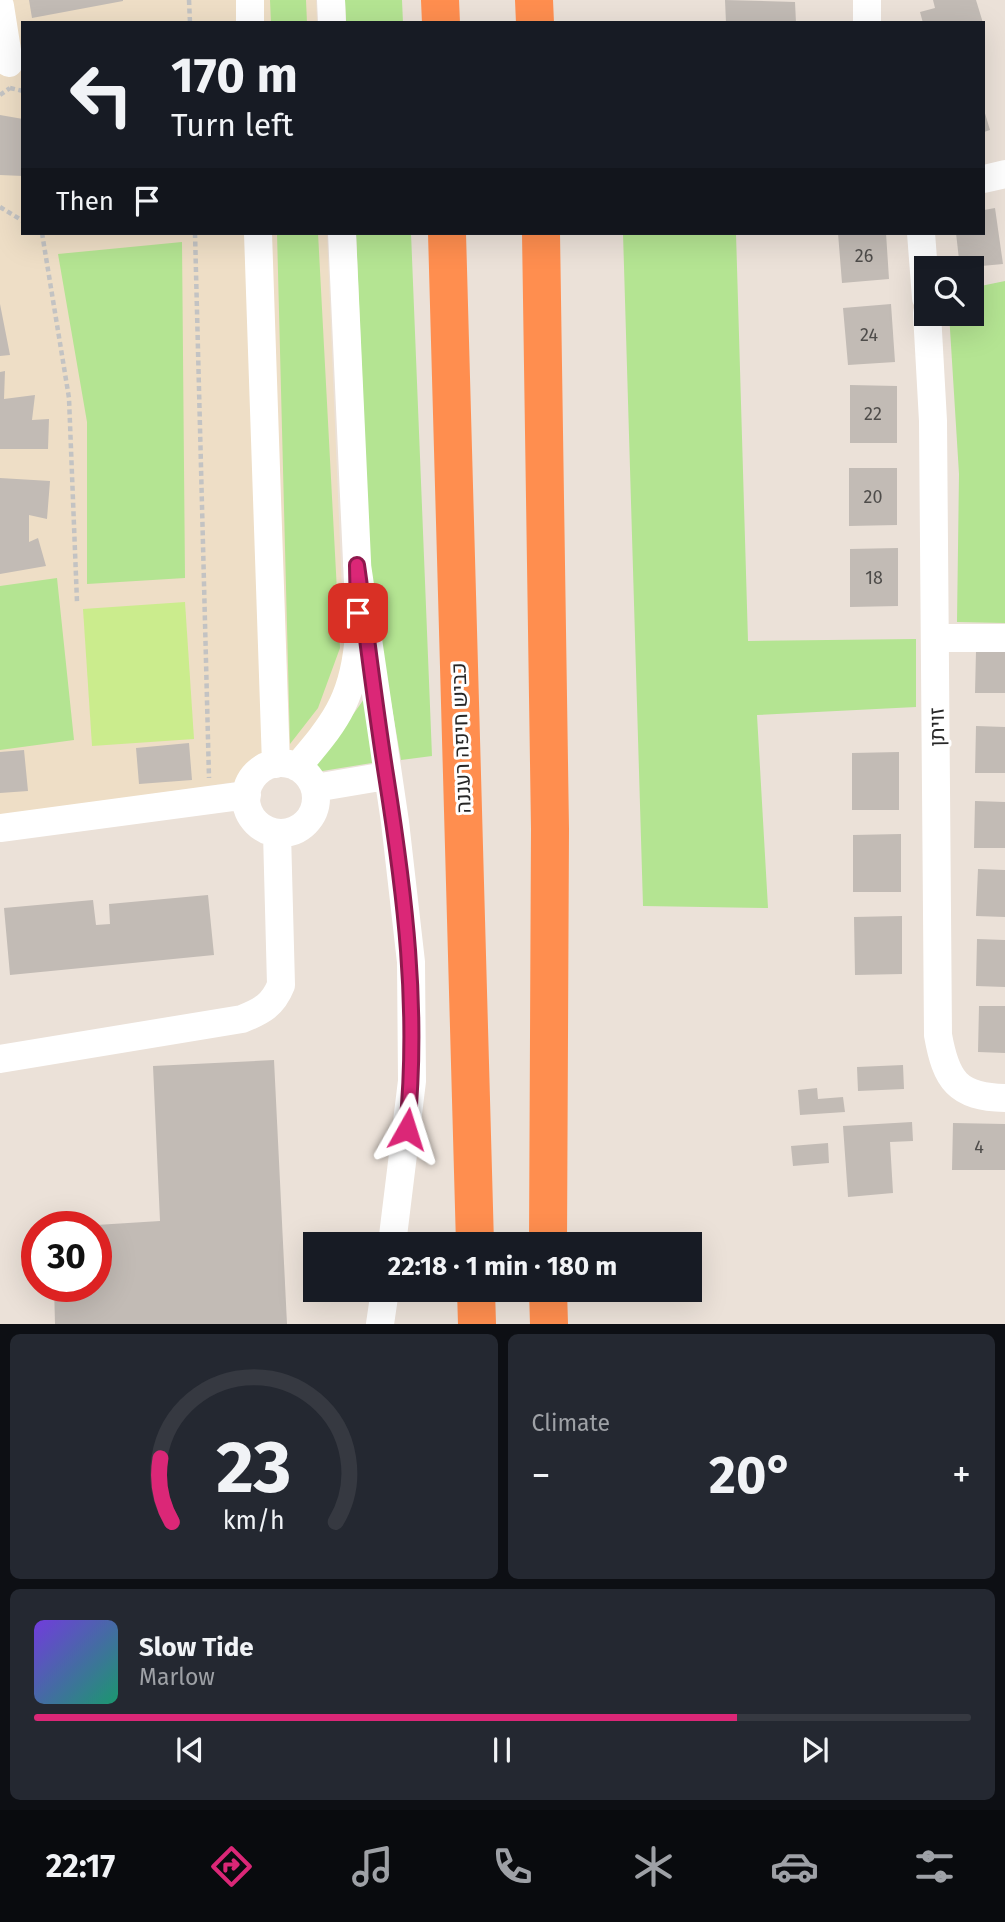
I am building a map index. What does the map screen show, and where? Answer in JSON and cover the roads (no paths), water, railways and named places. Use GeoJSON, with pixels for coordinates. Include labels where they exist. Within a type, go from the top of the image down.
{"type":"FeatureCollection","features":[{"type":"Feature","properties":{"kind":"highway"},"geometry":{"type":"LineString","coordinates":[[440,0],[441,21]]}},
{"type":"Feature","properties":{"kind":"highway"},"geometry":{"type":"LineString","coordinates":[[534,0],[535,21]]}},
{"type":"Feature","properties":{"kind":"highway","name":"כביש חיפה רעננה"},"geometry":{"type":"LineString","coordinates":[[447,235],[475,1232]]}},
{"type":"Feature","properties":{"kind":"highway"},"geometry":{"type":"LineString","coordinates":[[541,235],[550,829],[548,1232]]}},
{"type":"Feature","properties":{"kind":"highway"},"geometry":{"type":"LineString","coordinates":[[476,1302],[477,1324]]}},
{"type":"Feature","properties":{"kind":"highway"},"geometry":{"type":"LineString","coordinates":[[548,1302],[549,1324]]}},
{"type":"Feature","properties":{"kind":"street"},"geometry":{"type":"LineString","coordinates":[[250,0],[250,21]]}},
{"type":"Feature","properties":{"kind":"street"},"geometry":{"type":"LineString","coordinates":[[331,0],[332,21]]}},
{"type":"Feature","properties":{"kind":"street"},"geometry":{"type":"LineString","coordinates":[[867,0],[867,21]]}},
{"type":"Feature","properties":{"kind":"street"},"geometry":{"type":"LineString","coordinates":[[0,6],[10,76]]}},
{"type":"Feature","properties":{"kind":"street"},"geometry":{"type":"LineString","coordinates":[[985,179],[1005,174]]}},
{"type":"Feature","properties":{"kind":"street"},"geometry":{"type":"LineString","coordinates":[[258,235],[286,765]]}},
{"type":"Feature","properties":{"kind":"street"},"geometry":{"type":"LineString","coordinates":[[286,765],[310,778],[315,788],[314,811],[308,821],[299,828],[277,833],[256,823],[250,813],[247,795],[251,780],[259,771],[286,765],[330,729],[354,680],[358,640],[357,565],[342,235]]}},
{"type":"Feature","properties":{"kind":"street"},"geometry":{"type":"LineString","coordinates":[[921,235],[923,256]]}},
{"type":"Feature","properties":{"kind":"street","name":"זויתן"},"geometry":{"type":"LineString","coordinates":[[928,326],[933,389],[938,1035],[942,1058],[956,1084],[972,1095],[1005,1098]]}},
{"type":"Feature","properties":{"kind":"street"},"geometry":{"type":"LineString","coordinates":[[357,565],[411,962],[412,1081],[393,1232]]}},
{"type":"Feature","properties":{"kind":"street"},"geometry":{"type":"LineString","coordinates":[[935,638],[1005,638]]}},
{"type":"Feature","properties":{"kind":"street"},"geometry":{"type":"LineString","coordinates":[[315,788],[386,776]]}},
{"type":"Feature","properties":{"kind":"street"},"geometry":{"type":"LineString","coordinates":[[0,828],[247,795]]}},
{"type":"Feature","properties":{"kind":"street"},"geometry":{"type":"LineString","coordinates":[[0,1059],[242,1019],[264,1011],[276,999],[281,985],[277,833]]}},
{"type":"Feature","properties":{"kind":"street"},"geometry":{"type":"LineString","coordinates":[[380,1324],[383,1302]]}}]}
